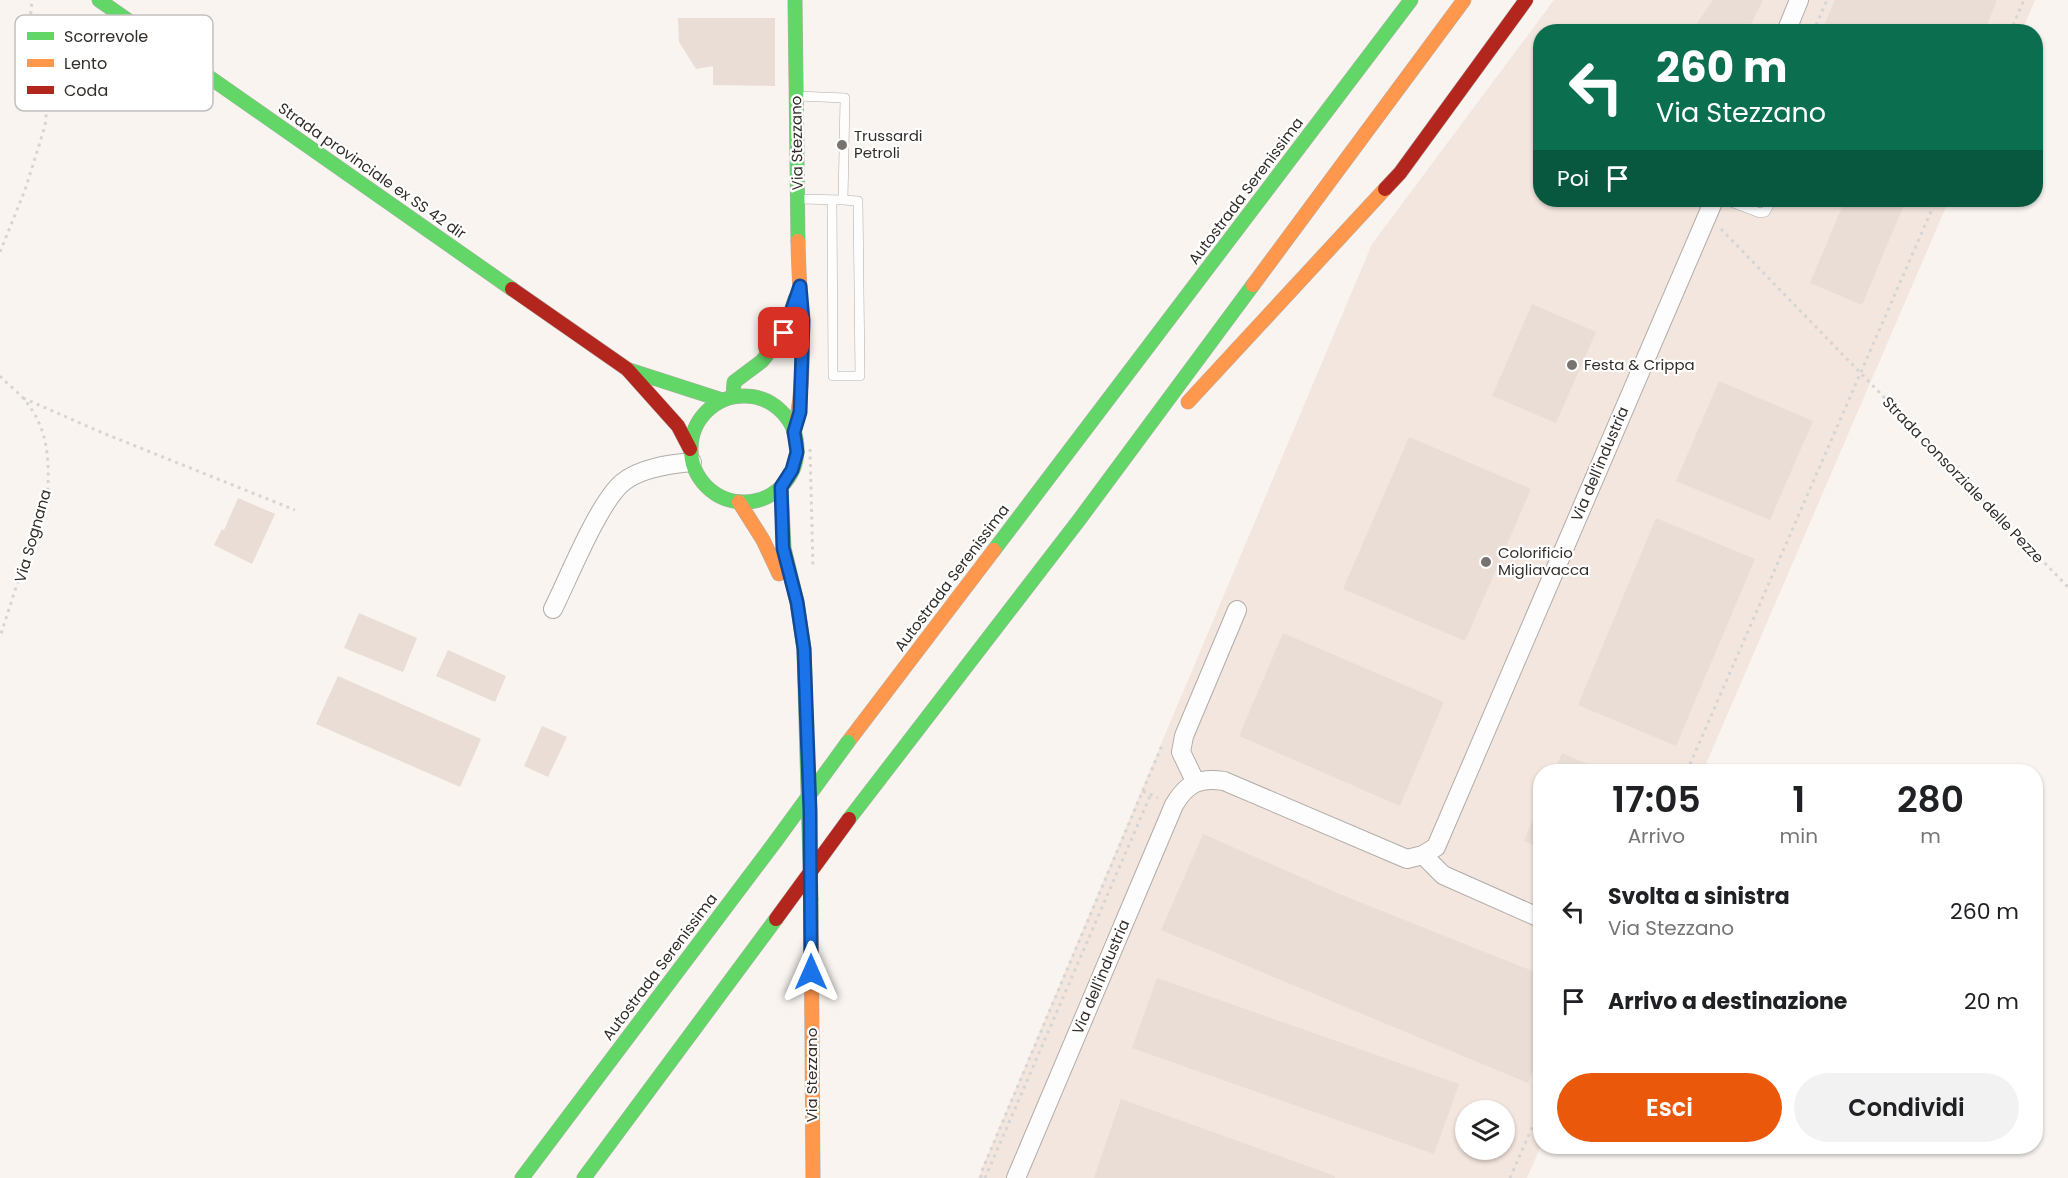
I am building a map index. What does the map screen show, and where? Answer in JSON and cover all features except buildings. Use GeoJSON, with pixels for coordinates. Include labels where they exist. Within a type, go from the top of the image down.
{"type":"FeatureCollection","features":[{"type":"Feature","properties":{"kind":"main road","name":"Strada provinciale ex SS 42 dir"},"geometry":{"type":"LineString","coordinates":[[99,0],[120,15]]}},
{"type":"Feature","properties":{"kind":"main road","name":"Via Stezzano"},"geometry":{"type":"LineString","coordinates":[[795,0],[800,286],[803,321],[800,401],[794,432],[795,461],[781,487],[783,548],[797,602],[804,649],[810,811],[813,1178]]}},
{"type":"Feature","properties":{"kind":"main road","name":"Autostrada Serenissima"},"geometry":{"type":"LineString","coordinates":[[522,1178],[848,742],[1412,0]]}},
{"type":"Feature","properties":{"kind":"main road"},"geometry":{"type":"LineString","coordinates":[[584,1178],[849,819],[1079,520],[1464,0]]}},
{"type":"Feature","properties":{"kind":"main road"},"geometry":{"type":"LineString","coordinates":[[1079,520],[1400,173],[1526,0]]}},
{"type":"Feature","properties":{"kind":"main road","name":"Strada provinciale ex SS 42 dir"},"geometry":{"type":"LineString","coordinates":[[213,80],[627,369],[678,426],[691,456]]}},
{"type":"Feature","properties":{"kind":"main road","name":"Via Stezzano"},"geometry":{"type":"LineString","coordinates":[[691,456],[694,430],[699,420],[705,412],[727,399],[734,382],[762,361],[784,333],[800,286]]}},
{"type":"Feature","properties":{"kind":"main road","name":"Strada provinciale ex SS 42 dir"},"geometry":{"type":"LineString","coordinates":[[627,369],[727,399]]}},
{"type":"Feature","properties":{"kind":"main road"},"geometry":{"type":"LineString","coordinates":[[727,399],[752,397],[770,403],[785,416],[794,432]]}},
{"type":"Feature","properties":{"kind":"main road"},"geometry":{"type":"LineString","coordinates":[[691,456],[698,477],[709,490],[723,498],[739,502],[762,499],[781,487]]}},
{"type":"Feature","properties":{"kind":"main road","name":"Via Stezzano"},"geometry":{"type":"LineString","coordinates":[[739,502],[763,540],[778,571],[804,649]]}},
{"type":"Feature","properties":{"kind":"street"},"geometry":{"type":"LineString","coordinates":[[1789,24],[1799,0]]}},
{"type":"Feature","properties":{"kind":"street","name":"Via dell'industria"},"geometry":{"type":"LineString","coordinates":[[1423,855],[1436,847],[1443,832],[1710,207]]}},
{"type":"Feature","properties":{"kind":"street"},"geometry":{"type":"LineString","coordinates":[[553,609],[606,502],[622,483],[634,476],[691,456]]}},
{"type":"Feature","properties":{"kind":"street"},"geometry":{"type":"LineString","coordinates":[[1237,609],[1184,736],[1180,752],[1195,781],[1210,779],[1224,781],[1407,859],[1423,855],[1443,875],[1533,915]]}},
{"type":"Feature","properties":{"kind":"street","name":"Via dell'industria"},"geometry":{"type":"LineString","coordinates":[[1016,1178],[1174,805],[1181,793],[1195,781]]}},
{"type":"Feature","properties":{"kind":"lane"},"geometry":{"type":"LineString","coordinates":[[796,96],[845,98],[843,200]]}},
{"type":"Feature","properties":{"kind":"lane"},"geometry":{"type":"LineString","coordinates":[[798,199],[843,200],[858,201],[860,376],[833,376],[832,200]]}},
{"type":"Feature","properties":{"kind":"lane"},"geometry":{"type":"LineString","coordinates":[[1744,207],[1760,213],[1765,212],[1768,207]]}},
{"type":"Feature","properties":{"kind":"path"},"geometry":{"type":"LineString","coordinates":[[31,15],[32,0]]}},
{"type":"Feature","properties":{"kind":"path"},"geometry":{"type":"LineString","coordinates":[[1816,24],[1827,0]]}},
{"type":"Feature","properties":{"kind":"path"},"geometry":{"type":"LineString","coordinates":[[2014,24],[2024,0]]}},
{"type":"Feature","properties":{"kind":"path"},"geometry":{"type":"LineString","coordinates":[[0,252],[26,190],[45,126],[46,111]]}},
{"type":"Feature","properties":{"kind":"path","name":"Strada consorziale delle Pezze"},"geometry":{"type":"LineString","coordinates":[[1710,207],[1859,373],[2068,587]]}},
{"type":"Feature","properties":{"kind":"path"},"geometry":{"type":"LineString","coordinates":[[1690,764],[1933,207]]}},
{"type":"Feature","properties":{"kind":"path","name":"Via Sognana"},"geometry":{"type":"LineString","coordinates":[[0,376],[23,398],[40,422],[48,451],[48,488],[0,637]]}},
{"type":"Feature","properties":{"kind":"path"},"geometry":{"type":"LineString","coordinates":[[23,398],[103,434],[295,510]]}},
{"type":"Feature","properties":{"kind":"path"},"geometry":{"type":"LineString","coordinates":[[983,1178],[981,1173],[1168,730],[1184,736]]}},
{"type":"Feature","properties":{"kind":"path"},"geometry":{"type":"LineString","coordinates":[[983,1178],[1151,794]]}},
{"type":"Feature","properties":{"kind":"path"},"geometry":{"type":"LineString","coordinates":[[1510,1178],[1533,1125]]}},
{"type":"Feature","properties":{"kind":"shaded area"},"geometry":{"type":"Polygon","coordinates":[[[1554,0],[2035,0],[2025,24],[1536,24],[1554,0]]]}},
{"type":"Feature","properties":{"kind":"shaded area"},"geometry":{"type":"Polygon","coordinates":[[[1533,28],[1533,207],[1946,207],[1706,764],[1533,764],[1533,1154],[1538,1154],[1527,1178],[978,1178],[1372,244],[1533,28]]]}},
{"type":"Feature","properties":{"kind":"traffic: fast"},"geometry":{"type":"LineString","coordinates":[[99,0],[120,15]]}},
{"type":"Feature","properties":{"kind":"traffic: fast"},"geometry":{"type":"LineString","coordinates":[[795,0],[798,241]]}},
{"type":"Feature","properties":{"kind":"traffic: fast"},"geometry":{"type":"LineString","coordinates":[[994,550],[1411,0]]}},
{"type":"Feature","properties":{"kind":"traffic: fast"},"geometry":{"type":"LineString","coordinates":[[213,80],[512,289]]}},
{"type":"Feature","properties":{"kind":"traffic: fast"},"geometry":{"type":"LineString","coordinates":[[849,819],[1079,520],[1253,285]]}},
{"type":"Feature","properties":{"kind":"traffic: fast"},"geometry":{"type":"LineString","coordinates":[[733,397],[734,382],[762,361],[784,333],[795,299]]}},
{"type":"Feature","properties":{"kind":"traffic: fast"},"geometry":{"type":"LineString","coordinates":[[629,370],[722,400]]}},
{"type":"Feature","properties":{"kind":"traffic: fast"},"geometry":{"type":"LineString","coordinates":[[744,396],[764,400],[782,411],[793,429],[797,449],[793,469],[782,487],[764,498],[744,502],[724,498],[706,487],[695,469],[691,449],[695,429],[706,411],[724,400],[744,396]]}},
{"type":"Feature","properties":{"kind":"traffic: fast"},"geometry":{"type":"LineString","coordinates":[[781,487],[784,548],[797,602],[804,649],[811,899]]}},
{"type":"Feature","properties":{"kind":"traffic: fast"},"geometry":{"type":"LineString","coordinates":[[775,842],[848,742]]}},
{"type":"Feature","properties":{"kind":"traffic: fast"},"geometry":{"type":"LineString","coordinates":[[522,1178],[775,842]]}},
{"type":"Feature","properties":{"kind":"traffic: fast"},"geometry":{"type":"LineString","coordinates":[[584,1178],[776,919]]}},
{"type":"Feature","properties":{"kind":"traffic: slow"},"geometry":{"type":"LineString","coordinates":[[1253,285],[1464,0]]}},
{"type":"Feature","properties":{"kind":"traffic: slow"},"geometry":{"type":"LineString","coordinates":[[1188,402],[1385,189]]}},
{"type":"Feature","properties":{"kind":"traffic: slow"},"geometry":{"type":"LineString","coordinates":[[794,433],[799,409],[802,361],[798,241]]}},
{"type":"Feature","properties":{"kind":"traffic: slow"},"geometry":{"type":"LineString","coordinates":[[739,502],[763,540],[779,574]]}},
{"type":"Feature","properties":{"kind":"traffic: slow"},"geometry":{"type":"LineString","coordinates":[[848,742],[994,550]]}},
{"type":"Feature","properties":{"kind":"traffic: slow"},"geometry":{"type":"LineString","coordinates":[[811,899],[813,1178]]}},
{"type":"Feature","properties":{"kind":"traffic: jam"},"geometry":{"type":"LineString","coordinates":[[1385,189],[1400,173],[1526,0]]}},
{"type":"Feature","properties":{"kind":"traffic: jam"},"geometry":{"type":"LineString","coordinates":[[512,289],[627,369],[678,426],[690,449]]}},
{"type":"Feature","properties":{"kind":"traffic: jam"},"geometry":{"type":"LineString","coordinates":[[776,919],[849,819]]}},
{"type":"Feature","properties":{"kind":"place","name":"Trussardi Petroli"},"geometry":{"type":"Point","coordinates":[842,145]}},
{"type":"Feature","properties":{"kind":"place","name":"Festa & Crippa"},"geometry":{"type":"Point","coordinates":[1572,365]}},
{"type":"Feature","properties":{"kind":"place","name":"Colorificio Migliavacca"},"geometry":{"type":"Point","coordinates":[1486,562]}},
{"type":"Feature","properties":{"kind":"route"},"geometry":{"type":"LineString","coordinates":[[784,333],[800,286],[803,321],[800,412],[794,432],[797,452],[788,479],[781,487],[783,548],[797,602],[804,649],[810,811],[811,972]]}}]}
